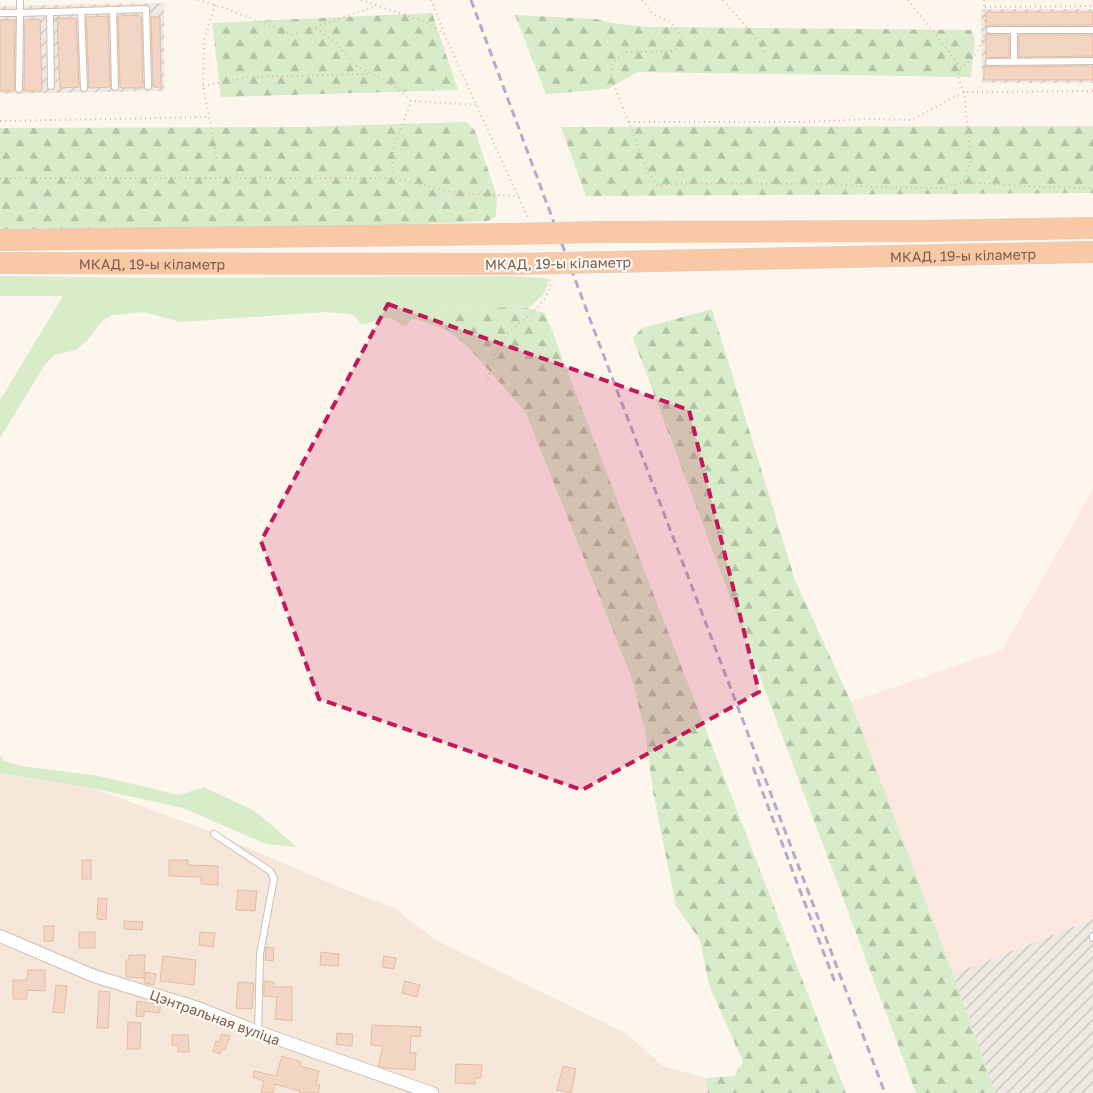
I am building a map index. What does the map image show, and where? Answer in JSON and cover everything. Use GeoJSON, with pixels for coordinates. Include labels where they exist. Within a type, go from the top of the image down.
{"type":"FeatureCollection","features":[{"type":"Feature","properties":{"kind":"highway","name":"МКАД, 19-ы кіламетр"},"geometry":{"type":"LineString","coordinates":[[0,240],[1093,228]]}},
{"type":"Feature","properties":{"kind":"highway","name":"МКАД, 19-ы кіламетр"},"geometry":{"type":"LineString","coordinates":[[0,263],[510,264],[1093,252]]}},
{"type":"Feature","properties":{"kind":"street","name":"Цэнтральная вуліца"},"geometry":{"type":"LineString","coordinates":[[0,936],[94,976],[198,1008],[258,1032],[432,1093]]}},
{"type":"Feature","properties":{"kind":"lane"},"geometry":{"type":"LineString","coordinates":[[19,89],[20,0]]}},
{"type":"Feature","properties":{"kind":"lane"},"geometry":{"type":"LineString","coordinates":[[0,14],[146,9],[148,86]]}},
{"type":"Feature","properties":{"kind":"lane"},"geometry":{"type":"LineString","coordinates":[[113,10],[115,87]]}},
{"type":"Feature","properties":{"kind":"lane"},"geometry":{"type":"LineString","coordinates":[[81,11],[84,88]]}},
{"type":"Feature","properties":{"kind":"lane"},"geometry":{"type":"LineString","coordinates":[[50,12],[51,86]]}},
{"type":"Feature","properties":{"kind":"lane"},"geometry":{"type":"LineString","coordinates":[[1014,30],[1014,62]]}},
{"type":"Feature","properties":{"kind":"lane"},"geometry":{"type":"LineString","coordinates":[[988,31],[1093,30]]}},
{"type":"Feature","properties":{"kind":"lane"},"geometry":{"type":"LineString","coordinates":[[989,62],[1093,61]]}},
{"type":"Feature","properties":{"kind":"lane"},"geometry":{"type":"LineString","coordinates":[[214,834],[270,871],[274,878],[260,954],[258,1032]]}},
{"type":"Feature","properties":{"kind":"path"},"geometry":{"type":"LineString","coordinates":[[198,0],[293,35],[376,6]]}},
{"type":"Feature","properties":{"kind":"path"},"geometry":{"type":"LineString","coordinates":[[361,0],[428,23],[444,34]]}},
{"type":"Feature","properties":{"kind":"path"},"geometry":{"type":"LineString","coordinates":[[431,0],[462,75],[519,196],[531,226]]}},
{"type":"Feature","properties":{"kind":"path"},"geometry":{"type":"LineString","coordinates":[[642,0],[653,14],[670,22],[682,37],[680,47],[672,51],[624,52],[613,62],[611,78],[650,174],[658,186],[684,183],[828,184],[940,188],[964,182],[1038,187],[1093,188]]}},
{"type":"Feature","properties":{"kind":"path"},"geometry":{"type":"LineString","coordinates":[[723,0],[755,37],[764,52]]}},
{"type":"Feature","properties":{"kind":"path"},"geometry":{"type":"LineString","coordinates":[[908,0],[961,67]]}},
{"type":"Feature","properties":{"kind":"path"},"geometry":{"type":"LineString","coordinates":[[984,0],[985,24]]}},
{"type":"Feature","properties":{"kind":"path"},"geometry":{"type":"LineString","coordinates":[[214,5],[204,40],[202,86],[217,159]]}},
{"type":"Feature","properties":{"kind":"path"},"geometry":{"type":"LineString","coordinates":[[984,7],[1093,6]]}},
{"type":"Feature","properties":{"kind":"path"},"geometry":{"type":"LineString","coordinates":[[316,28],[336,43],[355,65],[393,85],[411,102],[477,105]]}},
{"type":"Feature","properties":{"kind":"path"},"geometry":{"type":"LineString","coordinates":[[964,182],[971,161],[964,92],[959,83],[958,72],[961,67],[977,54],[988,31]]}},
{"type":"Feature","properties":{"kind":"path"},"geometry":{"type":"LineString","coordinates":[[202,86],[249,77],[373,74]]}},
{"type":"Feature","properties":{"kind":"path"},"geometry":{"type":"LineString","coordinates":[[629,122],[911,120],[964,92],[1093,91]]}},
{"type":"Feature","properties":{"kind":"path"},"geometry":{"type":"LineString","coordinates":[[392,178],[393,149],[411,102]]}},
{"type":"Feature","properties":{"kind":"path"},"geometry":{"type":"LineString","coordinates":[[0,121],[208,117]]}},
{"type":"Feature","properties":{"kind":"path"},"geometry":{"type":"LineString","coordinates":[[0,178],[392,178],[458,193],[519,196]]}},
{"type":"Feature","properties":{"kind":"path"},"geometry":{"type":"LineString","coordinates":[[488,379],[494,357],[506,336],[544,300],[551,287],[548,271]]}},
{"type":"Feature","properties":{"kind":"highlighted area"},"geometry":{"type":"Polygon","coordinates":[[[388,304],[689,410],[759,692],[582,790],[319,699],[261,541],[388,304]]]}},
{"type":"Feature","properties":{"kind":"shaded area"},"geometry":{"type":"Polygon","coordinates":[[[164,3],[164,91],[0,94],[0,6],[164,3]]]}},
{"type":"Feature","properties":{"kind":"shaded area"},"geometry":{"type":"Polygon","coordinates":[[[981,9],[1093,9],[1093,83],[982,83],[981,9]]]}},
{"type":"Feature","properties":{"kind":"shaded area"},"geometry":{"type":"Polygon","coordinates":[[[1093,490],[1093,919],[953,974],[851,702],[1002,650],[1093,490]]]}},
{"type":"Feature","properties":{"kind":"shaded area"},"geometry":{"type":"Polygon","coordinates":[[[0,773],[92,788],[201,828],[349,891],[395,908],[434,939],[627,1034],[663,1066],[706,1078],[708,1093],[0,1093],[0,773]]]}},
{"type":"Feature","properties":{"kind":"shaded area"},"geometry":{"type":"Polygon","coordinates":[[[1093,919],[1093,1093],[995,1093],[953,974],[1093,919]]]}},
{"type":"Feature","properties":{"kind":"green space"},"geometry":{"type":"Polygon","coordinates":[[[432,13],[458,90],[221,97],[212,23],[432,13]]]}},
{"type":"Feature","properties":{"kind":"green space"},"geometry":{"type":"Polygon","coordinates":[[[515,15],[596,19],[611,23],[649,27],[971,30],[975,40],[971,77],[638,72],[607,89],[546,94],[515,15]]]}},
{"type":"Feature","properties":{"kind":"green space"},"geometry":{"type":"Polygon","coordinates":[[[467,122],[475,131],[497,197],[496,216],[488,221],[325,228],[0,231],[0,128],[300,127],[467,122]]]}},
{"type":"Feature","properties":{"kind":"green space"},"geometry":{"type":"Polygon","coordinates":[[[1093,126],[1093,193],[586,196],[561,127],[1093,126]]]}},
{"type":"Feature","properties":{"kind":"green space"},"geometry":{"type":"Polygon","coordinates":[[[0,276],[149,278],[508,276],[548,278],[548,283],[542,295],[528,308],[519,306],[436,312],[447,330],[416,319],[411,319],[406,326],[402,326],[391,318],[360,324],[355,316],[325,312],[180,322],[144,312],[112,315],[102,321],[87,341],[76,350],[54,355],[44,366],[0,438],[0,400],[63,296],[0,296],[0,276]]]}},
{"type":"Feature","properties":{"kind":"green space"},"geometry":{"type":"Polygon","coordinates":[[[519,306],[545,313],[846,1093],[708,1093],[706,1078],[734,1076],[743,1062],[709,985],[700,940],[676,906],[653,792],[645,731],[631,676],[525,411],[467,346],[447,330],[436,312],[519,306]]]}},
{"type":"Feature","properties":{"kind":"green space"},"geometry":{"type":"Polygon","coordinates":[[[712,309],[795,580],[851,702],[953,974],[995,1093],[916,1093],[633,338],[642,328],[712,309]]]}},
{"type":"Feature","properties":{"kind":"green space"},"geometry":{"type":"Polygon","coordinates":[[[0,755],[4,761],[22,766],[99,776],[179,795],[204,787],[255,811],[297,847],[266,844],[183,808],[92,788],[0,773],[0,755]]]}},
{"type":"Feature","properties":{"kind":"building"},"geometry":{"type":"Polygon","coordinates":[[[986,12],[1093,12],[1093,25],[990,25],[986,27],[986,12]]]}},
{"type":"Feature","properties":{"kind":"building"},"geometry":{"type":"Polygon","coordinates":[[[139,15],[141,17],[143,88],[123,88],[120,87],[118,16],[139,15]]]}},
{"type":"Feature","properties":{"kind":"building"},"geometry":{"type":"Polygon","coordinates":[[[108,16],[110,87],[90,88],[86,17],[108,16]]]}},
{"type":"Feature","properties":{"kind":"building"},"geometry":{"type":"Polygon","coordinates":[[[151,17],[160,17],[161,87],[153,87],[151,17]]]}},
{"type":"Feature","properties":{"kind":"building"},"geometry":{"type":"Polygon","coordinates":[[[57,18],[76,18],[79,87],[60,88],[57,18]]]}},
{"type":"Feature","properties":{"kind":"building"},"geometry":{"type":"Polygon","coordinates":[[[40,19],[42,91],[24,91],[25,20],[40,19]]]}},
{"type":"Feature","properties":{"kind":"building"},"geometry":{"type":"Polygon","coordinates":[[[0,20],[15,20],[14,91],[0,91],[0,20]]]}},
{"type":"Feature","properties":{"kind":"building"},"geometry":{"type":"Polygon","coordinates":[[[986,33],[990,35],[1009,35],[1009,57],[986,58],[986,33]]]}},
{"type":"Feature","properties":{"kind":"building"},"geometry":{"type":"Polygon","coordinates":[[[1019,35],[1093,35],[1093,56],[1019,57],[1019,35]]]}},
{"type":"Feature","properties":{"kind":"building"},"geometry":{"type":"Polygon","coordinates":[[[984,66],[1093,66],[1093,80],[984,80],[984,66]]]}},
{"type":"Feature","properties":{"kind":"building"},"geometry":{"type":"Polygon","coordinates":[[[82,860],[91,860],[91,879],[82,879],[82,860]]]}},
{"type":"Feature","properties":{"kind":"building"},"geometry":{"type":"Polygon","coordinates":[[[169,860],[188,860],[188,865],[218,866],[218,885],[201,884],[201,877],[169,876],[169,860]]]}},
{"type":"Feature","properties":{"kind":"building"},"geometry":{"type":"Polygon","coordinates":[[[238,890],[257,891],[255,911],[236,910],[238,890]]]}},
{"type":"Feature","properties":{"kind":"building"},"geometry":{"type":"Polygon","coordinates":[[[98,898],[107,899],[106,920],[97,919],[98,898]]]}},
{"type":"Feature","properties":{"kind":"building"},"geometry":{"type":"Polygon","coordinates":[[[124,921],[143,922],[142,930],[124,929],[124,921]]]}},
{"type":"Feature","properties":{"kind":"building"},"geometry":{"type":"Polygon","coordinates":[[[44,926],[54,926],[53,941],[44,941],[44,926]]]}},
{"type":"Feature","properties":{"kind":"building"},"geometry":{"type":"Polygon","coordinates":[[[79,932],[95,932],[95,948],[79,948],[79,932]]]}},
{"type":"Feature","properties":{"kind":"building"},"geometry":{"type":"Polygon","coordinates":[[[200,932],[215,933],[213,947],[199,945],[200,932]]]}},
{"type":"Feature","properties":{"kind":"building"},"geometry":{"type":"Polygon","coordinates":[[[266,947],[274,948],[273,961],[265,960],[266,947]]]}},
{"type":"Feature","properties":{"kind":"building"},"geometry":{"type":"Polygon","coordinates":[[[321,952],[339,954],[338,966],[320,965],[321,952]]]}},
{"type":"Feature","properties":{"kind":"building"},"geometry":{"type":"Polygon","coordinates":[[[129,955],[145,955],[144,978],[126,977],[126,960],[129,960],[129,955]]]}},
{"type":"Feature","properties":{"kind":"building"},"geometry":{"type":"Polygon","coordinates":[[[163,956],[196,960],[194,985],[160,981],[163,956]]]}},
{"type":"Feature","properties":{"kind":"building"},"geometry":{"type":"Polygon","coordinates":[[[384,956],[396,958],[394,969],[382,967],[384,956]]]}},
{"type":"Feature","properties":{"kind":"building"},"geometry":{"type":"Polygon","coordinates":[[[28,970],[45,970],[45,991],[27,990],[27,999],[13,999],[13,980],[27,980],[28,970]]]}},
{"type":"Feature","properties":{"kind":"building"},"geometry":{"type":"Polygon","coordinates":[[[146,972],[156,974],[154,985],[144,983],[146,972]]]}},
{"type":"Feature","properties":{"kind":"building"},"geometry":{"type":"Polygon","coordinates":[[[264,981],[274,982],[274,987],[292,987],[292,1021],[275,1019],[277,997],[264,996],[264,981]]]}},
{"type":"Feature","properties":{"kind":"building"},"geometry":{"type":"Polygon","coordinates":[[[405,981],[420,985],[417,997],[402,993],[405,981]]]}},
{"type":"Feature","properties":{"kind":"building"},"geometry":{"type":"Polygon","coordinates":[[[238,982],[254,983],[252,1009],[236,1008],[238,982]]]}},
{"type":"Feature","properties":{"kind":"building"},"geometry":{"type":"Polygon","coordinates":[[[56,985],[67,986],[64,1013],[53,1012],[56,985]]]}},
{"type":"Feature","properties":{"kind":"building"},"geometry":{"type":"Polygon","coordinates":[[[99,991],[110,992],[108,1028],[97,1028],[99,991]]]}},
{"type":"Feature","properties":{"kind":"building"},"geometry":{"type":"Polygon","coordinates":[[[137,1001],[161,1005],[159,1013],[144,1011],[144,1017],[136,1016],[137,1001]]]}},
{"type":"Feature","properties":{"kind":"building"},"geometry":{"type":"Polygon","coordinates":[[[128,1022],[141,1023],[140,1049],[127,1049],[128,1022]]]}},
{"type":"Feature","properties":{"kind":"building"},"geometry":{"type":"Polygon","coordinates":[[[372,1025],[421,1027],[420,1037],[411,1036],[410,1053],[416,1053],[415,1070],[378,1066],[383,1046],[371,1045],[372,1025]]]}},
{"type":"Feature","properties":{"kind":"building"},"geometry":{"type":"Polygon","coordinates":[[[337,1033],[353,1034],[352,1046],[336,1044],[337,1033]]]}},
{"type":"Feature","properties":{"kind":"building"},"geometry":{"type":"Polygon","coordinates":[[[222,1034],[230,1036],[225,1050],[222,1049],[220,1054],[213,1051],[216,1041],[219,1042],[222,1034]]]}},
{"type":"Feature","properties":{"kind":"building"},"geometry":{"type":"Polygon","coordinates":[[[172,1035],[188,1035],[189,1052],[178,1052],[178,1045],[172,1045],[172,1035]]]}},
{"type":"Feature","properties":{"kind":"building"},"geometry":{"type":"Polygon","coordinates":[[[282,1056],[301,1062],[300,1066],[319,1071],[316,1084],[320,1085],[318,1093],[300,1093],[300,1091],[275,1084],[273,1093],[261,1093],[264,1081],[253,1077],[254,1071],[276,1076],[282,1056]]]}},
{"type":"Feature","properties":{"kind":"building"},"geometry":{"type":"Polygon","coordinates":[[[456,1064],[482,1065],[481,1078],[475,1078],[475,1084],[455,1083],[456,1064]]]}},
{"type":"Feature","properties":{"kind":"building"},"geometry":{"type":"Polygon","coordinates":[[[563,1066],[576,1069],[571,1093],[557,1090],[563,1066]]]}},
{"type":"Feature","properties":{"kind":"railway"},"geometry":{"type":"LineString","coordinates":[[471,0],[594,330],[885,1093]]}},
{"type":"Feature","properties":{"kind":"railway"},"geometry":{"type":"LineString","coordinates":[[753,767],[836,985]]}}]}
